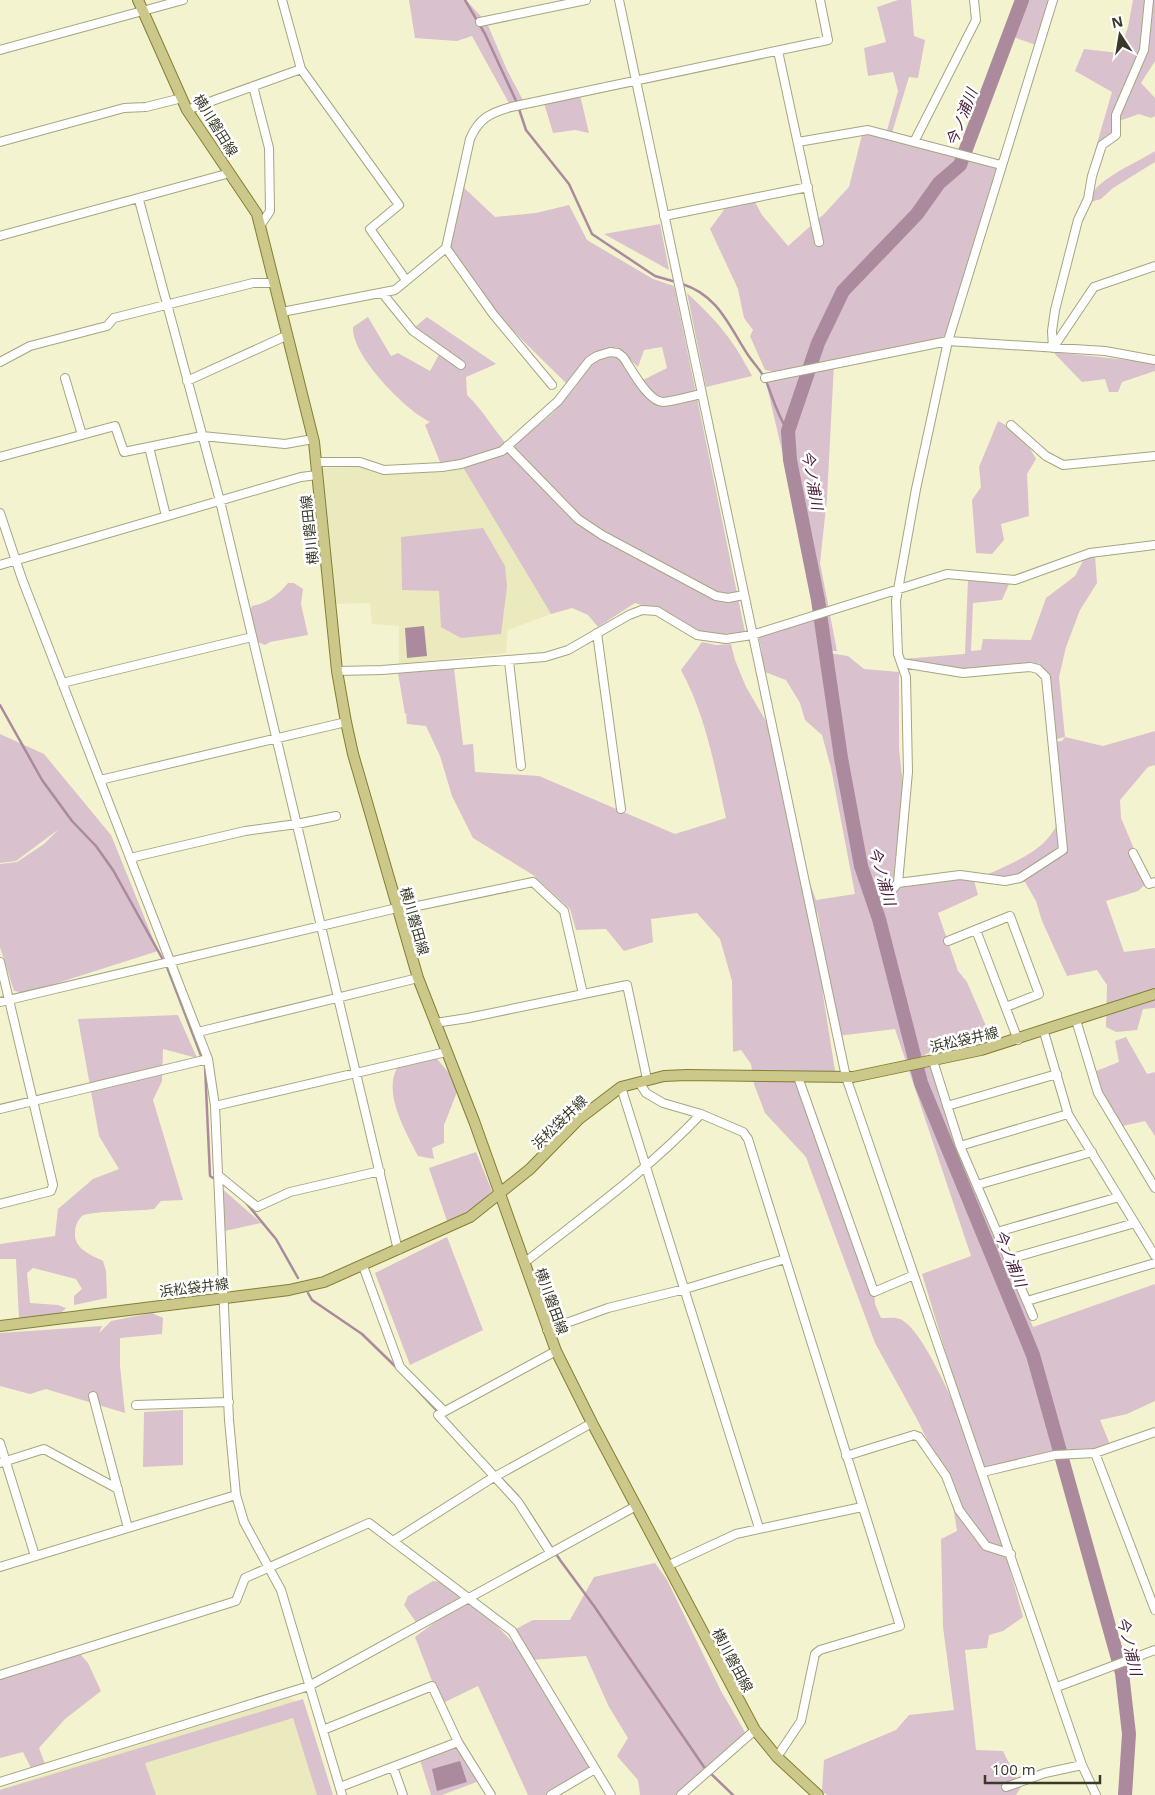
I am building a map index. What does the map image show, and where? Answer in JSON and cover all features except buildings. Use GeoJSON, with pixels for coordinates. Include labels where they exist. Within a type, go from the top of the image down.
{"type":"FeatureCollection","features":[{"type":"Feature","properties":{"kind":"main road","name":"横川磐田線"},"geometry":{"type":"LineString","coordinates":[[138,0],[187,110],[250,202],[260,226],[313,439],[337,671],[353,754],[418,978],[500,1194],[547,1330],[592,1423],[755,1730],[776,1757],[818,1795]]}},
{"type":"Feature","properties":{"kind":"main road","name":"浜松袋井線"},"geometry":{"type":"LineString","coordinates":[[0,1326],[307,1286],[324,1282],[470,1217],[530,1168],[579,1119],[622,1087],[643,1080],[688,1075],[846,1077],[921,1064],[1018,1040],[1127,1001],[1155,994]]}},
{"type":"Feature","properties":{"kind":"street"},"geometry":{"type":"LineString","coordinates":[[0,50],[183,0]]}},
{"type":"Feature","properties":{"kind":"street"},"geometry":{"type":"LineString","coordinates":[[282,0],[301,69],[399,205],[370,229],[406,280]]}},
{"type":"Feature","properties":{"kind":"street"},"geometry":{"type":"LineString","coordinates":[[480,22],[586,0]]}},
{"type":"Feature","properties":{"kind":"street"},"geometry":{"type":"LineString","coordinates":[[619,0],[846,1077],[1082,1765],[1096,1795]]}},
{"type":"Feature","properties":{"kind":"street"},"geometry":{"type":"LineString","coordinates":[[282,312],[383,294],[395,290],[446,248],[470,139],[475,126],[484,117],[511,107],[828,40],[820,0]]}},
{"type":"Feature","properties":{"kind":"street"},"geometry":{"type":"LineString","coordinates":[[914,142],[976,20],[974,0]]}},
{"type":"Feature","properties":{"kind":"street"},"geometry":{"type":"LineString","coordinates":[[884,899],[898,882],[908,772],[906,677],[898,654],[896,601],[898,590],[948,341],[1053,0]]}},
{"type":"Feature","properties":{"kind":"street"},"geometry":{"type":"LineString","coordinates":[[1053,348],[1052,331],[1055,310],[1078,220],[1088,200],[1092,176],[1102,145],[1116,136],[1116,115],[1144,50],[1149,0]]}},
{"type":"Feature","properties":{"kind":"street"},"geometry":{"type":"LineString","coordinates":[[778,51],[820,242]]}},
{"type":"Feature","properties":{"kind":"street"},"geometry":{"type":"LineString","coordinates":[[187,110],[301,69]]}},
{"type":"Feature","properties":{"kind":"street"},"geometry":{"type":"LineString","coordinates":[[253,86],[269,148],[270,211],[260,226]]}},
{"type":"Feature","properties":{"kind":"street"},"geometry":{"type":"LineString","coordinates":[[0,142],[124,108],[146,106],[182,98]]}},
{"type":"Feature","properties":{"kind":"street"},"geometry":{"type":"LineString","coordinates":[[798,142],[868,130],[1001,165]]}},
{"type":"Feature","properties":{"kind":"street"},"geometry":{"type":"LineString","coordinates":[[0,236],[139,200],[230,173]]}},
{"type":"Feature","properties":{"kind":"street"},"geometry":{"type":"LineString","coordinates":[[664,216],[808,187]]}},
{"type":"Feature","properties":{"kind":"street"},"geometry":{"type":"LineString","coordinates":[[139,200],[220,501],[398,1250]]}},
{"type":"Feature","properties":{"kind":"street"},"geometry":{"type":"LineString","coordinates":[[446,248],[493,314],[552,385]]}},
{"type":"Feature","properties":{"kind":"street"},"geometry":{"type":"LineString","coordinates":[[1053,348],[1094,287],[1155,266]]}},
{"type":"Feature","properties":{"kind":"street"},"geometry":{"type":"LineString","coordinates":[[0,362],[30,346],[108,326],[114,318],[253,283],[275,283]]}},
{"type":"Feature","properties":{"kind":"street"},"geometry":{"type":"LineString","coordinates":[[383,294],[413,331],[461,365]]}},
{"type":"Feature","properties":{"kind":"street"},"geometry":{"type":"LineString","coordinates":[[187,381],[288,335]]}},
{"type":"Feature","properties":{"kind":"street"},"geometry":{"type":"LineString","coordinates":[[765,378],[948,341],[1104,351],[1155,360]]}},
{"type":"Feature","properties":{"kind":"street"},"geometry":{"type":"LineString","coordinates":[[316,462],[360,462],[384,470],[442,468],[502,450],[558,401],[589,361],[596,356],[610,352],[623,356],[648,394],[654,399],[662,402],[702,394]]}},
{"type":"Feature","properties":{"kind":"street"},"geometry":{"type":"LineString","coordinates":[[65,378],[82,434]]}},
{"type":"Feature","properties":{"kind":"street"},"geometry":{"type":"LineString","coordinates":[[1011,425],[1046,456],[1063,465],[1155,456]]}},
{"type":"Feature","properties":{"kind":"street"},"geometry":{"type":"LineString","coordinates":[[0,457],[115,426],[124,452],[202,436],[285,444],[313,439]]}},
{"type":"Feature","properties":{"kind":"street"},"geometry":{"type":"LineString","coordinates":[[508,446],[578,519],[602,535],[716,596],[728,598],[744,596]]}},
{"type":"Feature","properties":{"kind":"street"},"geometry":{"type":"LineString","coordinates":[[149,447],[166,516]]}},
{"type":"Feature","properties":{"kind":"street"},"geometry":{"type":"LineString","coordinates":[[0,565],[302,477],[317,475]]}},
{"type":"Feature","properties":{"kind":"street"},"geometry":{"type":"LineString","coordinates":[[0,513],[15,560],[208,1059],[215,1106],[223,1297],[236,1495],[244,1522],[281,1590],[341,1791],[394,1767],[458,1742]]}},
{"type":"Feature","properties":{"kind":"street"},"geometry":{"type":"LineString","coordinates":[[337,671],[382,670],[545,657],[564,651],[642,610],[657,611],[697,635],[712,638],[752,635],[947,574],[1014,580],[1090,553],[1155,545]]}},
{"type":"Feature","properties":{"kind":"street"},"geometry":{"type":"LineString","coordinates":[[597,634],[621,809]]}},
{"type":"Feature","properties":{"kind":"street"},"geometry":{"type":"LineString","coordinates":[[62,683],[252,637]]}},
{"type":"Feature","properties":{"kind":"street"},"geometry":{"type":"LineString","coordinates":[[510,660],[520,766]]}},
{"type":"Feature","properties":{"kind":"street"},"geometry":{"type":"LineString","coordinates":[[898,882],[960,875],[1005,881],[1020,878],[1062,850],[1046,677],[1038,669],[1030,667],[963,673],[902,663]]}},
{"type":"Feature","properties":{"kind":"street"},"geometry":{"type":"LineString","coordinates":[[100,780],[346,722]]}},
{"type":"Feature","properties":{"kind":"street"},"geometry":{"type":"LineString","coordinates":[[130,858],[245,831],[297,824],[336,816]]}},
{"type":"Feature","properties":{"kind":"street"},"geometry":{"type":"LineString","coordinates":[[1133,853],[1149,884],[1155,882]]}},
{"type":"Feature","properties":{"kind":"street"},"geometry":{"type":"LineString","coordinates":[[0,1002],[397,909],[533,882],[564,912],[584,994]]}},
{"type":"Feature","properties":{"kind":"street"},"geometry":{"type":"LineString","coordinates":[[948,941],[1010,916],[1040,994],[1006,1007]]}},
{"type":"Feature","properties":{"kind":"street"},"geometry":{"type":"LineString","coordinates":[[976,930],[1018,1040]]}},
{"type":"Feature","properties":{"kind":"street"},"geometry":{"type":"LineString","coordinates":[[0,962],[53,1185],[51,1191],[0,1204]]}},
{"type":"Feature","properties":{"kind":"street"},"geometry":{"type":"LineString","coordinates":[[198,1032],[418,978]]}},
{"type":"Feature","properties":{"kind":"street"},"geometry":{"type":"LineString","coordinates":[[435,1023],[468,1018],[627,985],[646,1093],[662,1103],[701,1114],[743,1132],[748,1139],[900,1626],[820,1650],[815,1654],[801,1721],[776,1757]]}},
{"type":"Feature","properties":{"kind":"street"},"geometry":{"type":"LineString","coordinates":[[1076,1020],[1098,1093],[1155,1188]]}},
{"type":"Feature","properties":{"kind":"street"},"geometry":{"type":"LineString","coordinates":[[1044,1032],[1068,1114],[1155,1256]]}},
{"type":"Feature","properties":{"kind":"street"},"geometry":{"type":"LineString","coordinates":[[215,1106],[446,1052]]}},
{"type":"Feature","properties":{"kind":"street"},"geometry":{"type":"LineString","coordinates":[[0,1109],[208,1059]]}},
{"type":"Feature","properties":{"kind":"street"},"geometry":{"type":"LineString","coordinates":[[933,1061],[960,1146],[1033,1316]]}},
{"type":"Feature","properties":{"kind":"street"},"geometry":{"type":"LineString","coordinates":[[947,1106],[1057,1074]]}},
{"type":"Feature","properties":{"kind":"street"},"geometry":{"type":"LineString","coordinates":[[798,1077],[874,1292],[914,1275]]}},
{"type":"Feature","properties":{"kind":"street"},"geometry":{"type":"LineString","coordinates":[[622,1087],[760,1528]]}},
{"type":"Feature","properties":{"kind":"street"},"geometry":{"type":"LineString","coordinates":[[524,1263],[647,1167],[701,1114]]}},
{"type":"Feature","properties":{"kind":"street"},"geometry":{"type":"LineString","coordinates":[[960,1146],[1068,1114]]}},
{"type":"Feature","properties":{"kind":"street"},"geometry":{"type":"LineString","coordinates":[[977,1185],[1092,1152]]}},
{"type":"Feature","properties":{"kind":"street"},"geometry":{"type":"LineString","coordinates":[[218,1175],[257,1208],[290,1192],[380,1171]]}},
{"type":"Feature","properties":{"kind":"street"},"geometry":{"type":"LineString","coordinates":[[998,1232],[1119,1197]]}},
{"type":"Feature","properties":{"kind":"street"},"geometry":{"type":"LineString","coordinates":[[1009,1259],[1135,1223]]}},
{"type":"Feature","properties":{"kind":"street"},"geometry":{"type":"LineString","coordinates":[[547,1330],[608,1308],[685,1289],[785,1259]]}},
{"type":"Feature","properties":{"kind":"street"},"geometry":{"type":"LineString","coordinates":[[1027,1301],[1155,1263]]}},
{"type":"Feature","properties":{"kind":"street"},"geometry":{"type":"LineString","coordinates":[[363,1266],[400,1367],[498,1476],[518,1502],[550,1552]]}},
{"type":"Feature","properties":{"kind":"street"},"geometry":{"type":"LineString","coordinates":[[442,1412],[556,1351]]}},
{"type":"Feature","properties":{"kind":"street"},"geometry":{"type":"LineString","coordinates":[[93,1396],[128,1528]]}},
{"type":"Feature","properties":{"kind":"street"},"geometry":{"type":"LineString","coordinates":[[136,1405],[229,1402]]}},
{"type":"Feature","properties":{"kind":"street"},"geometry":{"type":"LineString","coordinates":[[393,1541],[498,1476],[592,1423]]}},
{"type":"Feature","properties":{"kind":"street"},"geometry":{"type":"LineString","coordinates":[[983,1472],[1055,1455],[1073,1452],[1095,1453],[1155,1432]]}},
{"type":"Feature","properties":{"kind":"street"},"geometry":{"type":"LineString","coordinates":[[846,1456],[914,1434],[919,1437],[946,1476],[959,1510],[986,1546],[1011,1554]]}},
{"type":"Feature","properties":{"kind":"street"},"geometry":{"type":"LineString","coordinates":[[0,1444],[3,1462],[35,1556]]}},
{"type":"Feature","properties":{"kind":"street"},"geometry":{"type":"LineString","coordinates":[[3,1462],[44,1449],[118,1489]]}},
{"type":"Feature","properties":{"kind":"street"},"geometry":{"type":"LineString","coordinates":[[1095,1453],[1155,1610]]}},
{"type":"Feature","properties":{"kind":"street"},"geometry":{"type":"LineString","coordinates":[[0,1568],[236,1495]]}},
{"type":"Feature","properties":{"kind":"street"},"geometry":{"type":"LineString","coordinates":[[0,1782],[309,1686],[636,1506]]}},
{"type":"Feature","properties":{"kind":"street"},"geometry":{"type":"LineString","coordinates":[[669,1565],[736,1534],[862,1507]]}},
{"type":"Feature","properties":{"kind":"street"},"geometry":{"type":"LineString","coordinates":[[0,1675],[236,1601],[245,1578],[269,1569],[369,1523],[512,1631],[612,1795]]}},
{"type":"Feature","properties":{"kind":"street"},"geometry":{"type":"LineString","coordinates":[[1056,1687],[1155,1650]]}},
{"type":"Feature","properties":{"kind":"street"},"geometry":{"type":"LineString","coordinates":[[323,1730],[432,1686],[458,1742],[491,1795]]}},
{"type":"Feature","properties":{"kind":"street"},"geometry":{"type":"LineString","coordinates":[[681,1795],[755,1730]]}},
{"type":"Feature","properties":{"kind":"street"},"geometry":{"type":"LineString","coordinates":[[1006,1787],[1045,1773],[1082,1765]]}},
{"type":"Feature","properties":{"kind":"street"},"geometry":{"type":"LineString","coordinates":[[394,1767],[403,1795]]}},
{"type":"Feature","properties":{"kind":"street"},"geometry":{"type":"LineString","coordinates":[[551,1795],[595,1769]]}},
{"type":"Feature","properties":{"kind":"shaded area"},"geometry":{"type":"Polygon","coordinates":[[[409,0],[466,0],[487,23],[507,70],[524,102],[510,105],[472,36],[457,41],[415,38],[409,0]]]}},
{"type":"Feature","properties":{"kind":"shaded area"},"geometry":{"type":"Polygon","coordinates":[[[898,0],[911,0],[914,36],[925,40],[918,78],[909,77],[891,136],[1001,165],[948,341],[834,364],[827,498],[820,563],[837,651],[816,651],[848,656],[864,669],[899,672],[899,749],[905,802],[899,878],[880,898],[898,883],[973,877],[978,895],[938,913],[958,971],[967,982],[992,1040],[925,1054],[1002,1244],[1033,1327],[1155,1284],[1155,1401],[1127,1414],[1100,1420],[1111,1447],[1095,1453],[1069,1451],[983,1472],[1023,1617],[1003,1631],[989,1635],[987,1648],[965,1650],[976,1750],[1003,1751],[1021,1787],[1016,1795],[827,1795],[822,1791],[824,1760],[896,1730],[909,1715],[954,1710],[943,1627],[941,1539],[957,1531],[950,1487],[918,1421],[875,1343],[806,1157],[765,1113],[754,1084],[751,1064],[741,1050],[733,1052],[732,981],[720,939],[697,913],[651,919],[653,942],[624,951],[606,929],[576,930],[570,909],[533,875],[473,838],[452,796],[440,756],[426,726],[407,724],[406,715],[408,714],[405,714],[398,673],[454,668],[463,745],[473,744],[475,772],[539,776],[675,834],[726,818],[714,761],[703,724],[690,688],[681,670],[702,642],[716,645],[731,644],[746,687],[773,733],[798,850],[816,900],[855,894],[831,768],[822,735],[805,720],[800,703],[786,680],[765,672],[756,653],[762,652],[758,635],[821,618],[765,378],[786,374],[765,370],[750,336],[753,330],[744,318],[738,289],[710,229],[729,203],[755,202],[762,215],[788,246],[824,214],[849,187],[863,131],[886,134],[898,91],[893,72],[868,76],[864,48],[886,42],[877,7],[898,0]],[[817,908],[823,995],[836,1077],[799,1077],[874,1292],[875,1304],[881,1318],[900,1319],[911,1327],[922,1342],[945,1385],[980,1466],[922,1274],[971,1256],[895,1029],[837,1036],[817,908]]]}},
{"type":"Feature","properties":{"kind":"shaded area"},"geometry":{"type":"Polygon","coordinates":[[[1018,0],[1052,0],[1039,46],[1005,34],[1018,0]]]}},
{"type":"Feature","properties":{"kind":"shaded area"},"geometry":{"type":"Polygon","coordinates":[[[1133,0],[1155,0],[1155,61],[1141,83],[1155,98],[1155,116],[1151,118],[1139,114],[1116,122],[1112,135],[1089,171],[1112,92],[1075,71],[1084,49],[1119,53],[1128,27],[1133,0]]]}},
{"type":"Feature","properties":{"kind":"shaded area"},"geometry":{"type":"Polygon","coordinates":[[[580,95],[589,133],[575,130],[553,133],[544,103],[580,95]]]}},
{"type":"Feature","properties":{"kind":"shaded area"},"geometry":{"type":"Polygon","coordinates":[[[1155,151],[1155,162],[1113,188],[1101,199],[1087,203],[1097,187],[1106,180],[1155,151]]]}},
{"type":"Feature","properties":{"kind":"shaded area"},"geometry":{"type":"Polygon","coordinates":[[[460,184],[495,217],[536,213],[569,205],[587,240],[653,279],[674,286],[745,632],[704,636],[675,616],[635,603],[598,627],[588,615],[572,608],[551,614],[461,464],[442,467],[425,425],[430,422],[419,416],[394,394],[370,366],[361,352],[355,339],[353,327],[368,317],[391,356],[398,353],[430,371],[441,351],[415,327],[427,317],[496,364],[466,377],[467,395],[510,448],[553,413],[576,386],[591,364],[606,357],[618,357],[635,384],[667,368],[662,347],[644,350],[638,367],[617,347],[589,356],[566,383],[508,326],[446,248],[460,184]]]}},
{"type":"Feature","properties":{"kind":"shaded area"},"geometry":{"type":"Polygon","coordinates":[[[660,224],[669,270],[604,234],[660,224]]]}},
{"type":"Feature","properties":{"kind":"shaded area"},"geometry":{"type":"Polygon","coordinates":[[[687,293],[724,331],[752,376],[706,387],[687,293]]]}},
{"type":"Feature","properties":{"kind":"shaded area"},"geometry":{"type":"Polygon","coordinates":[[[1053,352],[1155,363],[1155,371],[1122,382],[1118,392],[1109,392],[1105,379],[1082,382],[1053,352]]]}},
{"type":"Feature","properties":{"kind":"shaded area"},"geometry":{"type":"Polygon","coordinates":[[[998,421],[1021,433],[1036,459],[1027,474],[1029,516],[1001,524],[1004,540],[992,554],[976,553],[972,500],[981,487],[979,467],[998,421]]]}},
{"type":"Feature","properties":{"kind":"shaded area"},"geometry":{"type":"Polygon","coordinates":[[[461,464],[551,614],[508,630],[506,653],[399,664],[399,626],[372,624],[370,603],[335,604],[322,468],[461,464]]]}},
{"type":"Feature","properties":{"kind":"shaded area"},"geometry":{"type":"Polygon","coordinates":[[[483,528],[505,566],[507,587],[501,634],[461,638],[441,627],[439,591],[402,590],[401,537],[483,528]]]}},
{"type":"Feature","properties":{"kind":"shaded area"},"geometry":{"type":"Polygon","coordinates":[[[1095,556],[1097,583],[1080,610],[1066,647],[1059,677],[1065,737],[1052,740],[1046,681],[1037,657],[1042,673],[1038,669],[959,672],[902,659],[965,654],[968,580],[1009,584],[1002,600],[973,603],[971,651],[981,650],[983,639],[1031,640],[1046,598],[1075,576],[1084,559],[1095,556]]]}},
{"type":"Feature","properties":{"kind":"shaded area"},"geometry":{"type":"Polygon","coordinates":[[[288,583],[294,583],[303,589],[301,604],[308,635],[270,642],[265,645],[258,642],[250,612],[252,606],[272,598],[288,583]]]}},
{"type":"Feature","properties":{"kind":"shaded area"},"geometry":{"type":"Polygon","coordinates":[[[424,626],[427,656],[407,658],[405,628],[424,626]]]}},
{"type":"Feature","properties":{"kind":"shaded area"},"geometry":{"type":"Polygon","coordinates":[[[1155,731],[1155,765],[1148,767],[1120,800],[1121,818],[1148,882],[1138,891],[1106,901],[1124,952],[1155,948],[1155,1008],[1143,1009],[1137,1030],[1116,1032],[1106,1027],[1107,985],[1097,970],[1067,976],[1042,921],[1036,901],[1025,882],[981,877],[1030,853],[1041,845],[1057,824],[1061,811],[1060,788],[1052,742],[1062,741],[1065,737],[1103,746],[1155,731]]]}},
{"type":"Feature","properties":{"kind":"shaded area"},"geometry":{"type":"Polygon","coordinates":[[[0,734],[44,754],[111,835],[158,951],[26,993],[14,991],[0,947],[0,864],[17,862],[44,844],[59,829],[16,861],[0,863],[0,734]]]}},
{"type":"Feature","properties":{"kind":"shaded area"},"geometry":{"type":"Polygon","coordinates":[[[178,1015],[197,1058],[163,1049],[162,1081],[153,1100],[183,1200],[161,1201],[154,1209],[94,1213],[82,1216],[76,1226],[75,1239],[84,1251],[103,1261],[106,1271],[107,1298],[74,1305],[74,1296],[82,1289],[76,1279],[33,1268],[27,1273],[30,1303],[58,1305],[66,1308],[61,1313],[19,1318],[16,1259],[0,1259],[0,1244],[55,1236],[58,1209],[93,1179],[119,1169],[99,1136],[78,1019],[178,1015]]]}},
{"type":"Feature","properties":{"kind":"shaded area"},"geometry":{"type":"Polygon","coordinates":[[[1126,1037],[1147,1074],[1155,1072],[1155,1136],[1145,1121],[1118,1127],[1095,1086],[1096,1071],[1119,1062],[1115,1041],[1126,1037]]]}},
{"type":"Feature","properties":{"kind":"shaded area"},"geometry":{"type":"Polygon","coordinates":[[[437,1059],[451,1075],[457,1092],[444,1125],[444,1143],[432,1148],[434,1159],[418,1156],[402,1124],[394,1101],[393,1078],[397,1068],[410,1060],[437,1059]]]}},
{"type":"Feature","properties":{"kind":"shaded area"},"geometry":{"type":"Polygon","coordinates":[[[476,1152],[492,1191],[473,1209],[447,1221],[429,1168],[476,1152]]]}},
{"type":"Feature","properties":{"kind":"shaded area"},"geometry":{"type":"Polygon","coordinates":[[[219,1186],[261,1223],[220,1232],[219,1186]]]}},
{"type":"Feature","properties":{"kind":"shaded area"},"geometry":{"type":"Polygon","coordinates":[[[447,1237],[483,1330],[410,1365],[375,1273],[447,1237]]]}},
{"type":"Feature","properties":{"kind":"shaded area"},"geometry":{"type":"Polygon","coordinates":[[[152,1313],[163,1318],[162,1334],[120,1338],[120,1366],[125,1413],[46,1389],[30,1394],[0,1386],[0,1333],[102,1326],[99,1333],[111,1321],[152,1313]]]}},
{"type":"Feature","properties":{"kind":"shaded area"},"geometry":{"type":"Polygon","coordinates":[[[183,1410],[183,1465],[143,1467],[144,1412],[183,1410]]]}},
{"type":"Feature","properties":{"kind":"shaded area"},"geometry":{"type":"Polygon","coordinates":[[[655,1563],[667,1580],[721,1691],[746,1734],[679,1795],[640,1795],[638,1780],[617,1756],[628,1738],[609,1707],[586,1656],[531,1660],[595,1769],[551,1795],[528,1795],[478,1686],[441,1704],[415,1637],[469,1597],[528,1658],[512,1631],[533,1620],[570,1620],[594,1577],[655,1563]]]}},
{"type":"Feature","properties":{"kind":"shaded area"},"geometry":{"type":"Polygon","coordinates":[[[433,1581],[450,1583],[463,1597],[416,1622],[404,1605],[408,1596],[433,1581]]]}},
{"type":"Feature","properties":{"kind":"shaded area"},"geometry":{"type":"Polygon","coordinates":[[[79,1653],[88,1663],[101,1691],[65,1719],[39,1748],[45,1764],[34,1769],[31,1768],[23,1752],[0,1758],[0,1676],[35,1668],[79,1653]]]}},
{"type":"Feature","properties":{"kind":"shaded area"},"geometry":{"type":"Polygon","coordinates":[[[289,1697],[304,1707],[330,1795],[0,1795],[0,1789],[289,1697]]]}},
{"type":"Feature","properties":{"kind":"shaded area"},"geometry":{"type":"Polygon","coordinates":[[[303,1699],[333,1795],[317,1795],[293,1718],[145,1763],[156,1795],[0,1795],[0,1790],[303,1699]]]}},
{"type":"Feature","properties":{"kind":"shaded area"},"geometry":{"type":"Polygon","coordinates":[[[458,1742],[482,1780],[442,1795],[431,1795],[419,1757],[458,1742]]]}},
{"type":"Feature","properties":{"kind":"shaded area"},"geometry":{"type":"Polygon","coordinates":[[[460,1761],[467,1782],[437,1791],[432,1769],[460,1761]]]}},
{"type":"Feature","properties":{"kind":"waterway"},"geometry":{"type":"LineString","coordinates":[[465,0],[485,34],[517,103],[526,130],[569,184],[592,234],[655,276],[676,282]]}},
{"type":"Feature","properties":{"kind":"waterway","name":"今ノ浦川"},"geometry":{"type":"LineString","coordinates":[[1022,0],[960,165],[939,183],[917,214],[843,291],[818,343],[788,431],[790,460],[818,600],[841,758],[861,866],[879,919],[921,1083],[1033,1355],[1122,1673],[1129,1734],[1125,1795]]}},
{"type":"Feature","properties":{"kind":"waterway"},"geometry":{"type":"LineString","coordinates":[[682,284],[705,296],[721,313],[764,377],[778,413],[788,431]]}},
{"type":"Feature","properties":{"kind":"waterway"},"geometry":{"type":"LineString","coordinates":[[0,705],[42,780],[72,821],[96,846],[113,870],[167,967],[205,1066],[210,1176],[226,1186]]}},
{"type":"Feature","properties":{"kind":"waterway"},"geometry":{"type":"LineString","coordinates":[[247,1204],[276,1239],[298,1278]]}},
{"type":"Feature","properties":{"kind":"waterway"},"geometry":{"type":"LineString","coordinates":[[308,1293],[312,1300],[362,1334],[398,1369]]}},
{"type":"Feature","properties":{"kind":"waterway"},"geometry":{"type":"LineString","coordinates":[[408,1380],[439,1413]]}},
{"type":"Feature","properties":{"kind":"waterway"},"geometry":{"type":"LineString","coordinates":[[500,1477],[518,1496]]}},
{"type":"Feature","properties":{"kind":"waterway"},"geometry":{"type":"LineString","coordinates":[[523,1503],[560,1560],[594,1606],[704,1767],[733,1795]]}}]}
